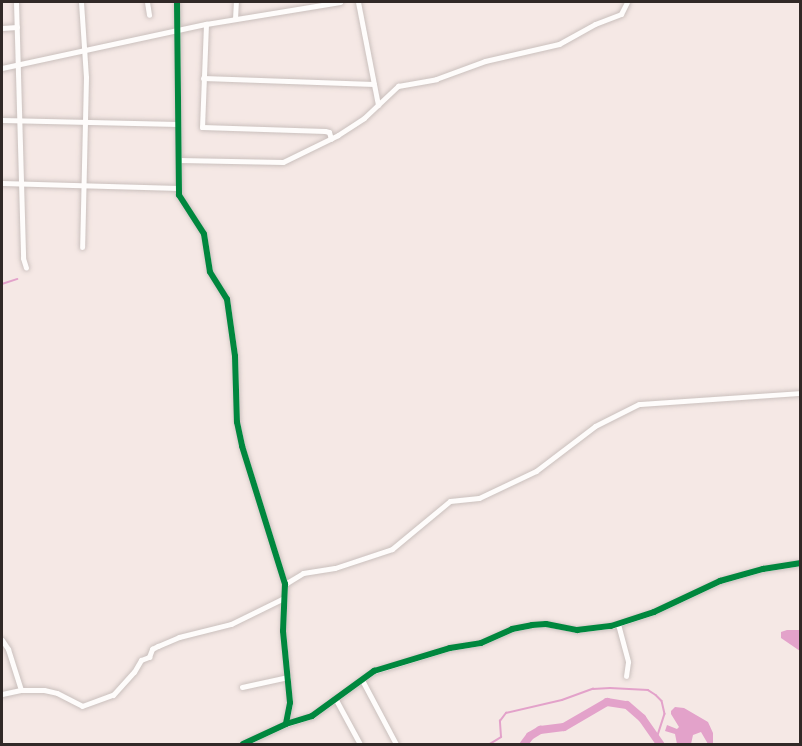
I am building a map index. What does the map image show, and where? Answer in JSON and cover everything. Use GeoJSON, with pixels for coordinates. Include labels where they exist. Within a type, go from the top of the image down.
{"type":"FeatureCollection","features":[{"type":"Feature","properties":{"kind":"street"},"geometry":{"type":"LineString","coordinates":[[16,2],[23,258],[26,268]]}},
{"type":"Feature","properties":{"kind":"street"},"geometry":{"type":"LineString","coordinates":[[81,2],[86,51],[82,247]]}},
{"type":"Feature","properties":{"kind":"street"},"geometry":{"type":"LineString","coordinates":[[147,2],[149,15]]}},
{"type":"Feature","properties":{"kind":"street"},"geometry":{"type":"LineString","coordinates":[[177,2],[179,195],[204,234],[210,272],[227,299],[235,356],[237,422],[242,446],[285,584],[283,631],[290,703],[286,723]]}},
{"type":"Feature","properties":{"kind":"street"},"geometry":{"type":"LineString","coordinates":[[235,19],[236,2]]}},
{"type":"Feature","properties":{"kind":"street"},"geometry":{"type":"LineString","coordinates":[[2,69],[206,24],[340,2]]}},
{"type":"Feature","properties":{"kind":"street"},"geometry":{"type":"LineString","coordinates":[[358,2],[378,105]]}},
{"type":"Feature","properties":{"kind":"street"},"geometry":{"type":"LineString","coordinates":[[179,160],[283,162],[331,139],[364,118],[398,86],[436,79],[485,61],[559,44],[595,24],[621,14],[627,2]]}},
{"type":"Feature","properties":{"kind":"street"},"geometry":{"type":"LineString","coordinates":[[206,24],[202,127],[325,131],[329,132],[331,139]]}},
{"type":"Feature","properties":{"kind":"street"},"geometry":{"type":"LineString","coordinates":[[2,28],[17,27]]}},
{"type":"Feature","properties":{"kind":"street"},"geometry":{"type":"LineString","coordinates":[[203,78],[374,84]]}},
{"type":"Feature","properties":{"kind":"street"},"geometry":{"type":"LineString","coordinates":[[2,120],[178,124]]}},
{"type":"Feature","properties":{"kind":"street"},"geometry":{"type":"LineString","coordinates":[[2,183],[179,188]]}},
{"type":"Feature","properties":{"kind":"street"},"geometry":{"type":"LineString","coordinates":[[285,584],[303,573],[335,568],[392,549],[450,501],[479,498],[536,471],[595,426],[639,404],[801,393]]}},
{"type":"Feature","properties":{"kind":"street"},"geometry":{"type":"LineString","coordinates":[[243,744],[286,723],[306,720],[374,671],[450,648],[481,643],[513,629],[539,624],[586,630],[618,624],[654,612],[720,581],[763,569],[801,563]]}},
{"type":"Feature","properties":{"kind":"street"},"geometry":{"type":"LineString","coordinates":[[2,694],[21,690],[57,693],[82,706],[113,695],[134,672],[141,660],[149,657],[152,649],[179,637],[231,624],[284,598]]}},
{"type":"Feature","properties":{"kind":"street"},"geometry":{"type":"LineString","coordinates":[[618,624],[628,662],[626,676]]}},
{"type":"Feature","properties":{"kind":"street"},"geometry":{"type":"LineString","coordinates":[[2,640],[8,650],[21,690]]}},
{"type":"Feature","properties":{"kind":"street"},"geometry":{"type":"LineString","coordinates":[[242,687],[288,677]]}},
{"type":"Feature","properties":{"kind":"street"},"geometry":{"type":"LineString","coordinates":[[362,680],[396,744]]}},
{"type":"Feature","properties":{"kind":"street"},"geometry":{"type":"LineString","coordinates":[[335,698],[360,744]]}},
{"type":"Feature","properties":{"kind":"shaded area"},"geometry":{"type":"Polygon","coordinates":[[[800,630],[800,651],[781,638],[781,632],[800,630]]]}},
{"type":"Feature","properties":{"kind":"shaded area"},"geometry":{"type":"Polygon","coordinates":[[[675,707],[684,708],[708,722],[713,733],[713,744],[708,744],[701,732],[693,735],[691,744],[677,744],[675,734],[665,731],[667,725],[677,729],[679,727],[671,714],[675,707]]]}},
{"type":"Feature","properties":{"kind":"waterway"},"geometry":{"type":"LineString","coordinates":[[2,284],[17,279]]}},
{"type":"Feature","properties":{"kind":"waterway"},"geometry":{"type":"LineString","coordinates":[[490,744],[501,737],[500,721],[506,713],[562,700],[593,689],[610,688],[648,690],[662,701],[665,714],[657,739]]}},
{"type":"Feature","properties":{"kind":"waterway"},"geometry":{"type":"LineString","coordinates":[[524,744],[530,736],[540,730],[564,727],[607,702],[627,705],[642,718],[660,744]]}},
{"type":"Feature","properties":{"kind":"cycle path"},"geometry":{"type":"LineString","coordinates":[[177,2],[179,195],[204,234],[210,272],[227,299],[235,356],[237,422],[242,446],[285,584],[283,631],[290,703],[286,724]]}},
{"type":"Feature","properties":{"kind":"cycle path"},"geometry":{"type":"LineString","coordinates":[[243,744],[286,724],[312,716],[374,671],[450,648],[481,643],[512,629],[532,625],[546,624],[577,630],[611,626],[654,612],[720,581],[763,569],[800,563]]}}]}
